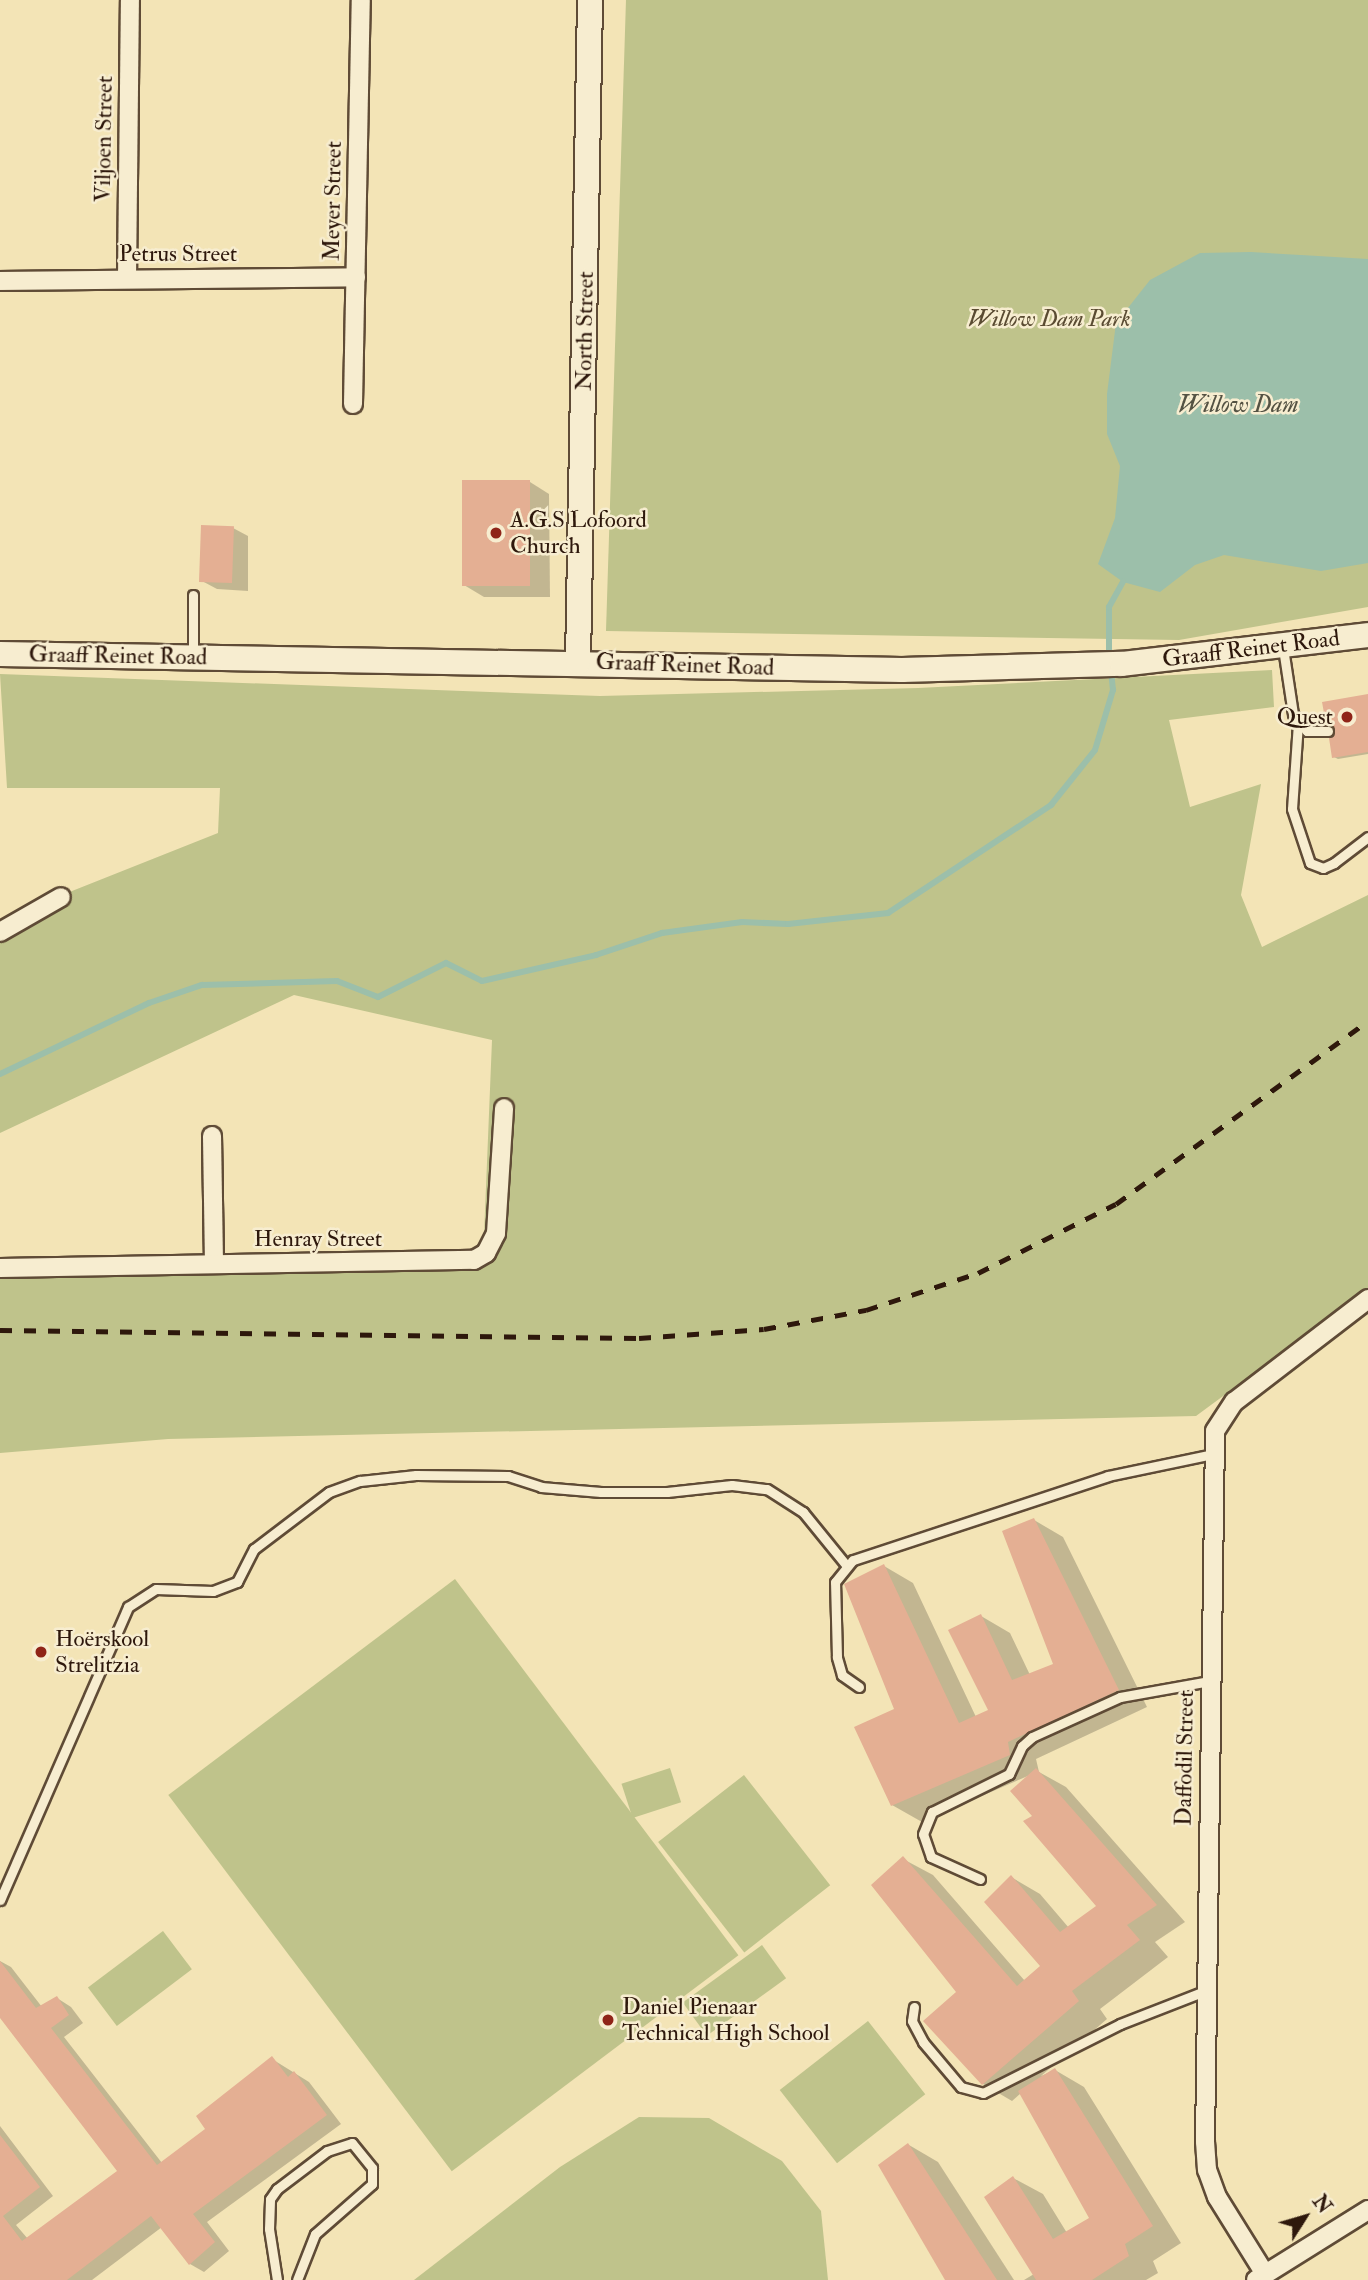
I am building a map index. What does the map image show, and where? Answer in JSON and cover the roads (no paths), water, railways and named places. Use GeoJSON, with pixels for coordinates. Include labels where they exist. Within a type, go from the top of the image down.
{"type":"FeatureCollection","features":[{"type":"Feature","properties":{"kind":"main road","name":"North Street"},"geometry":{"type":"LineString","coordinates":[[578,662],[590,0]]}},
{"type":"Feature","properties":{"kind":"main road","name":"Graaff Reinet Road"},"geometry":{"type":"LineString","coordinates":[[0,654],[578,662],[902,670],[1122,664],[1368,635]]}},
{"type":"Feature","properties":{"kind":"street","name":"Viljoen Street"},"geometry":{"type":"LineString","coordinates":[[127,279],[130,0]]}},
{"type":"Feature","properties":{"kind":"street","name":"Meyer Street"},"geometry":{"type":"LineString","coordinates":[[353,404],[361,0]]}},
{"type":"Feature","properties":{"kind":"street","name":"Petrus Street"},"geometry":{"type":"LineString","coordinates":[[0,281],[356,277]]}},
{"type":"Feature","properties":{"kind":"street"},"geometry":{"type":"LineString","coordinates":[[0,932],[61,897]]}},
{"type":"Feature","properties":{"kind":"street","name":"Henray Street"},"geometry":{"type":"LineString","coordinates":[[0,1268],[474,1260],[486,1253],[496,1233],[504,1108]]}},
{"type":"Feature","properties":{"kind":"street"},"geometry":{"type":"LineString","coordinates":[[212,1136],[215,1264]]}},
{"type":"Feature","properties":{"kind":"street","name":"Daffodil Street"},"geometry":{"type":"LineString","coordinates":[[1260,2277],[1221,2206],[1208,2170],[1207,1990],[1215,1430],[1234,1402],[1368,1299]]}},
{"type":"Feature","properties":{"kind":"street"},"geometry":{"type":"LineString","coordinates":[[1260,2277],[1368,2210]]}},
{"type":"Feature","properties":{"kind":"lane"},"geometry":{"type":"LineString","coordinates":[[193,595],[193,657]]}},
{"type":"Feature","properties":{"kind":"lane"},"geometry":{"type":"LineString","coordinates":[[1283,645],[1288,702],[1298,723],[1307,731],[1328,732]]}},
{"type":"Feature","properties":{"kind":"lane"},"geometry":{"type":"LineString","coordinates":[[1298,723],[1292,809],[1310,863],[1324,868],[1368,837]]}},
{"type":"Feature","properties":{"kind":"lane"},"geometry":{"type":"LineString","coordinates":[[859,1688],[842,1675],[837,1657],[835,1582],[846,1564],[912,1538],[1108,1476],[1213,1454]]}},
{"type":"Feature","properties":{"kind":"lane"},"geometry":{"type":"LineString","coordinates":[[0,1900],[128,1606],[156,1589],[213,1591],[237,1582],[254,1549],[328,1492],[360,1480],[416,1475],[508,1476],[541,1487],[601,1492],[667,1492],[732,1485],[767,1489],[803,1512],[846,1564]]}},
{"type":"Feature","properties":{"kind":"lane"},"geometry":{"type":"LineString","coordinates":[[981,1879],[931,1857],[923,1834],[932,1812],[1009,1774],[1022,1746],[1032,1737],[1121,1697],[1210,1681]]}},
{"type":"Feature","properties":{"kind":"lane"},"geometry":{"type":"LineString","coordinates":[[914,2007],[912,2021],[923,2042],[961,2087],[975,2094],[1120,2024],[1207,1990]]}},
{"type":"Feature","properties":{"kind":"lane"},"geometry":{"type":"LineString","coordinates":[[277,2280],[269,2229],[271,2199],[277,2189],[327,2151],[338,2144],[352,2143],[372,2168],[372,2184],[315,2234],[297,2280]]}},
{"type":"Feature","properties":{"kind":"water","name":"Willow Dam"},"geometry":{"type":"Polygon","coordinates":[[[1251,252],[1368,259],[1368,563],[1321,571],[1224,555],[1195,565],[1160,592],[1123,582],[1098,564],[1115,518],[1120,466],[1107,434],[1107,394],[1116,323],[1150,280],[1200,253],[1251,252]]]}},
{"type":"Feature","properties":{"kind":"waterway"},"geometry":{"type":"LineString","coordinates":[[1109,660],[1109,607],[1123,582]]}},
{"type":"Feature","properties":{"kind":"waterway"},"geometry":{"type":"LineString","coordinates":[[0,1074],[149,1003],[202,985],[337,981],[378,997],[446,963],[482,981],[596,955],[662,933],[742,922],[788,924],[888,913],[1051,805],[1095,750],[1113,690],[1111,671]]}},
{"type":"Feature","properties":{"kind":"railway"},"geometry":{"type":"LineString","coordinates":[[0,1330],[639,1338],[764,1329],[866,1310],[978,1273],[1116,1204],[1368,1021]]}},
{"type":"Feature","properties":{"kind":"place","name":"A.G.S Lofoord Church"},"geometry":{"type":"Point","coordinates":[496,533]}},
{"type":"Feature","properties":{"kind":"place","name":"Quest"},"geometry":{"type":"Point","coordinates":[1347,717]}},
{"type":"Feature","properties":{"kind":"place","name":"Hoërskool Strelitzia"},"geometry":{"type":"Point","coordinates":[41,1652]}},
{"type":"Feature","properties":{"kind":"place","name":"Daniel Pienaar Technical High School"},"geometry":{"type":"Point","coordinates":[608,2020]}},
{"type":"Feature","properties":{"kind":"park label","name":"Willow Dam Park"},"geometry":{"type":"Point","coordinates":[1049,319]}}]}
